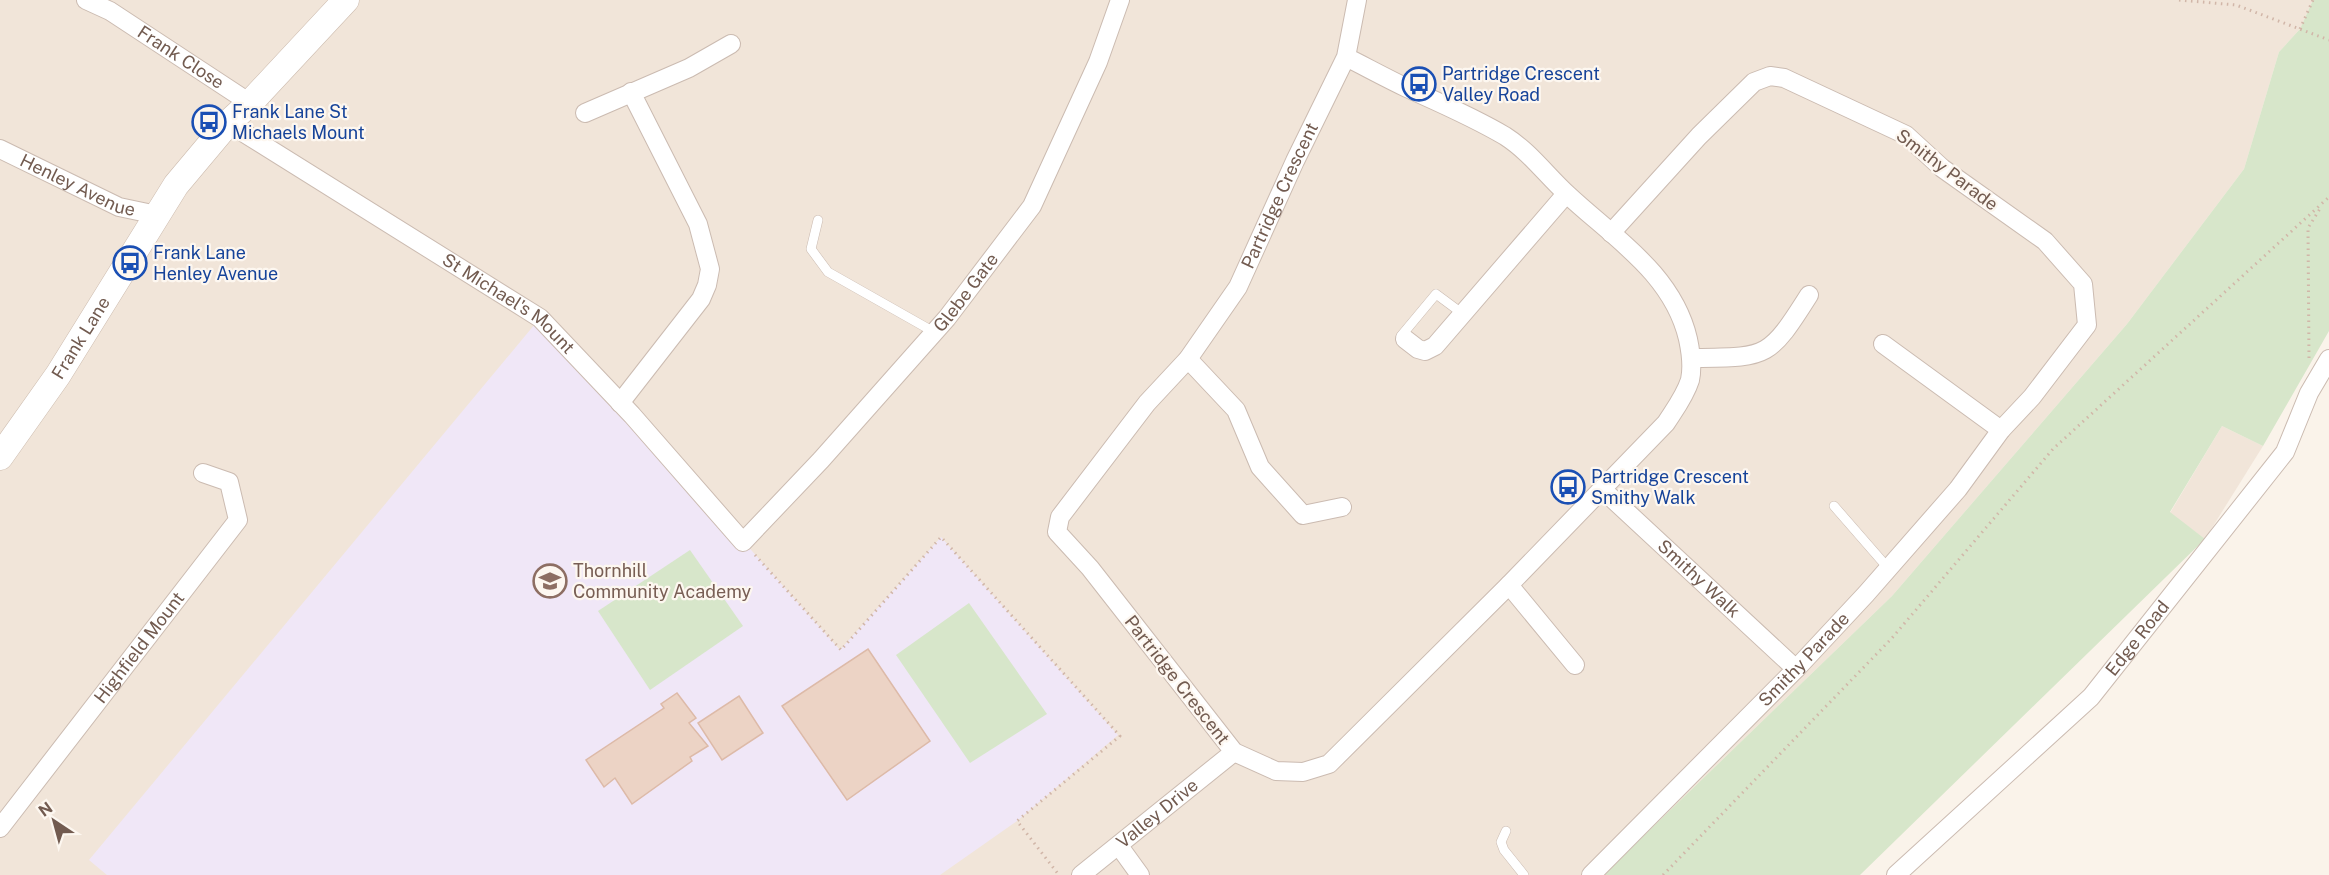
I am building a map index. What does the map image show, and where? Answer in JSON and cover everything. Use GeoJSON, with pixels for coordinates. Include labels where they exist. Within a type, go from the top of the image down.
{"type":"FeatureCollection","features":[{"type":"Feature","properties":{"kind":"street","name":"Frank Close"},"geometry":{"type":"LineString","coordinates":[[86,0],[113,6],[250,103]]}},
{"type":"Feature","properties":{"kind":"street","name":"Frank Lane"},"geometry":{"type":"LineString","coordinates":[[0,457],[58,375],[176,185],[228,123],[250,103],[346,0]]}},
{"type":"Feature","properties":{"kind":"street","name":"Glebe Gate"},"geometry":{"type":"LineString","coordinates":[[743,542],[821,460],[934,332],[1032,206],[1098,62],[1120,0]]}},
{"type":"Feature","properties":{"kind":"street","name":"Partridge Crescent"},"geometry":{"type":"LineString","coordinates":[[1346,57],[1407,88],[1456,109],[1507,137],[1534,159],[1566,194],[1660,279],[1673,299],[1685,327],[1692,358],[1690,379],[1682,399],[1671,415],[1602,489],[1329,764],[1303,772],[1276,771],[1234,752],[1089,568],[1057,532],[1060,517],[1067,507],[1147,403],[1188,358],[1238,286],[1295,160],[1346,57],[1357,0]]}},
{"type":"Feature","properties":{"kind":"street"},"geometry":{"type":"LineString","coordinates":[[585,113],[689,68],[732,44]]}},
{"type":"Feature","properties":{"kind":"street","name":"Smithy Parade"},"geometry":{"type":"LineString","coordinates":[[1591,875],[1796,669],[1888,568],[1958,489],[2001,430],[2032,397],[2087,325],[2083,284],[2045,241],[1942,168],[1906,135],[1784,78],[1770,76],[1754,82],[1732,102],[1611,233]]}},
{"type":"Feature","properties":{"kind":"street"},"geometry":{"type":"LineString","coordinates":[[620,403],[701,299],[710,269],[698,224],[631,92]]}},
{"type":"Feature","properties":{"kind":"street","name":"St Michael's Mount"},"geometry":{"type":"LineString","coordinates":[[228,123],[540,318],[620,403],[743,542]]}},
{"type":"Feature","properties":{"kind":"street","name":"Henley Avenue"},"geometry":{"type":"LineString","coordinates":[[0,149],[119,207],[157,215]]}},
{"type":"Feature","properties":{"kind":"street"},"geometry":{"type":"LineString","coordinates":[[1405,339],[1418,349],[1425,351],[1442,340],[1566,194]]}},
{"type":"Feature","properties":{"kind":"street"},"geometry":{"type":"LineString","coordinates":[[1692,358],[1747,358],[1761,353],[1774,345],[1785,333],[1809,295]]}},
{"type":"Feature","properties":{"kind":"street"},"geometry":{"type":"LineString","coordinates":[[1883,344],[2001,430]]}},
{"type":"Feature","properties":{"kind":"street"},"geometry":{"type":"LineString","coordinates":[[1188,358],[1236,410],[1260,466],[1302,515],[1342,507]]}},
{"type":"Feature","properties":{"kind":"street","name":"Edge Road"},"geometry":{"type":"LineString","coordinates":[[1896,875],[2091,697],[2285,452],[2309,393],[2329,359]]}},
{"type":"Feature","properties":{"kind":"street","name":"Highfield Mount"},"geometry":{"type":"LineString","coordinates":[[0,828],[238,520],[229,482],[203,473]]}},
{"type":"Feature","properties":{"kind":"street","name":"Smithy Walk"},"geometry":{"type":"LineString","coordinates":[[1602,489],[1796,669]]}},
{"type":"Feature","properties":{"kind":"street"},"geometry":{"type":"LineString","coordinates":[[1509,585],[1575,665]]}},
{"type":"Feature","properties":{"kind":"street","name":"Valley Drive"},"geometry":{"type":"LineString","coordinates":[[1081,875],[1234,752]]}},
{"type":"Feature","properties":{"kind":"street"},"geometry":{"type":"LineString","coordinates":[[1119,846],[1140,875]]}},
{"type":"Feature","properties":{"kind":"lane"},"geometry":{"type":"LineString","coordinates":[[818,220],[811,249],[828,272],[934,332]]}},
{"type":"Feature","properties":{"kind":"lane"},"geometry":{"type":"LineString","coordinates":[[1405,339],[1401,336],[1436,294],[1463,314]]}},
{"type":"Feature","properties":{"kind":"lane"},"geometry":{"type":"LineString","coordinates":[[1834,506],[1888,568]]}},
{"type":"Feature","properties":{"kind":"lane"},"geometry":{"type":"LineString","coordinates":[[1506,831],[1501,842],[1504,850],[1524,875]]}},
{"type":"Feature","properties":{"kind":"path"},"geometry":{"type":"LineString","coordinates":[[2180,0],[2236,5],[2328,41]]}},
{"type":"Feature","properties":{"kind":"path"},"geometry":{"type":"LineString","coordinates":[[2300,29],[2313,0]]}},
{"type":"Feature","properties":{"kind":"path"},"geometry":{"type":"LineString","coordinates":[[1663,875],[1892,638],[2052,449],[2329,198]]}},
{"type":"Feature","properties":{"kind":"path"},"geometry":{"type":"LineString","coordinates":[[2309,358],[2308,228],[2324,202]]}},
{"type":"Feature","properties":{"kind":"path"},"geometry":{"type":"LineString","coordinates":[[743,542],[841,650],[941,537],[1120,736],[1017,821],[1059,875]]}},
{"type":"Feature","properties":{"kind":"shaded area"},"geometry":{"type":"Polygon","coordinates":[[[0,0],[2313,0],[2300,29],[2279,52],[2244,169],[2127,324],[1892,596],[1603,875],[0,875],[0,0]]]}},
{"type":"Feature","properties":{"kind":"shaded area","name":"Thornhill Community Academy"},"geometry":{"type":"Polygon","coordinates":[[[540,318],[664,452],[840,650],[941,537],[1118,735],[1017,821],[940,875],[107,875],[89,860],[540,318]]]}},
{"type":"Feature","properties":{"kind":"shaded area"},"geometry":{"type":"Polygon","coordinates":[[[2222,426],[2263,446],[2205,539],[2170,513],[2222,426]]]}},
{"type":"Feature","properties":{"kind":"green space"},"geometry":{"type":"Polygon","coordinates":[[[2313,0],[2329,0],[2329,331],[2263,446],[2222,426],[2170,512],[2205,539],[1860,875],[1603,875],[1892,596],[2127,324],[2244,169],[2279,52],[2300,29],[2313,0]]]}},
{"type":"Feature","properties":{"kind":"green space"},"geometry":{"type":"Polygon","coordinates":[[[690,550],[743,626],[650,690],[598,611],[690,550]]]}},
{"type":"Feature","properties":{"kind":"green space"},"geometry":{"type":"Polygon","coordinates":[[[969,603],[1047,714],[970,763],[896,655],[969,603]]]}},
{"type":"Feature","properties":{"kind":"building"},"geometry":{"type":"Polygon","coordinates":[[[868,649],[930,741],[847,800],[782,706],[868,649]]]}},
{"type":"Feature","properties":{"kind":"building"},"geometry":{"type":"Polygon","coordinates":[[[677,693],[696,718],[689,723],[708,746],[690,757],[692,761],[632,804],[615,778],[604,787],[586,760],[664,708],[661,704],[677,693]]]}},
{"type":"Feature","properties":{"kind":"building"},"geometry":{"type":"Polygon","coordinates":[[[739,696],[763,733],[722,760],[698,723],[739,696]]]}},
{"type":"Feature","properties":{"kind":"place","name":"Partridge Crescent Valley Road"},"geometry":{"type":"Point","coordinates":[1419,84]}},
{"type":"Feature","properties":{"kind":"place","name":"Frank Lane St Michaels Mount"},"geometry":{"type":"Point","coordinates":[209,122]}},
{"type":"Feature","properties":{"kind":"place","name":"Frank Lane Henley Avenue"},"geometry":{"type":"Point","coordinates":[130,263]}},
{"type":"Feature","properties":{"kind":"place","name":"Partridge Crescent Smithy Walk"},"geometry":{"type":"Point","coordinates":[1568,487]}},
{"type":"Feature","properties":{"kind":"place","name":"Thornhill Community Academy"},"geometry":{"type":"Point","coordinates":[550,581]}}]}
